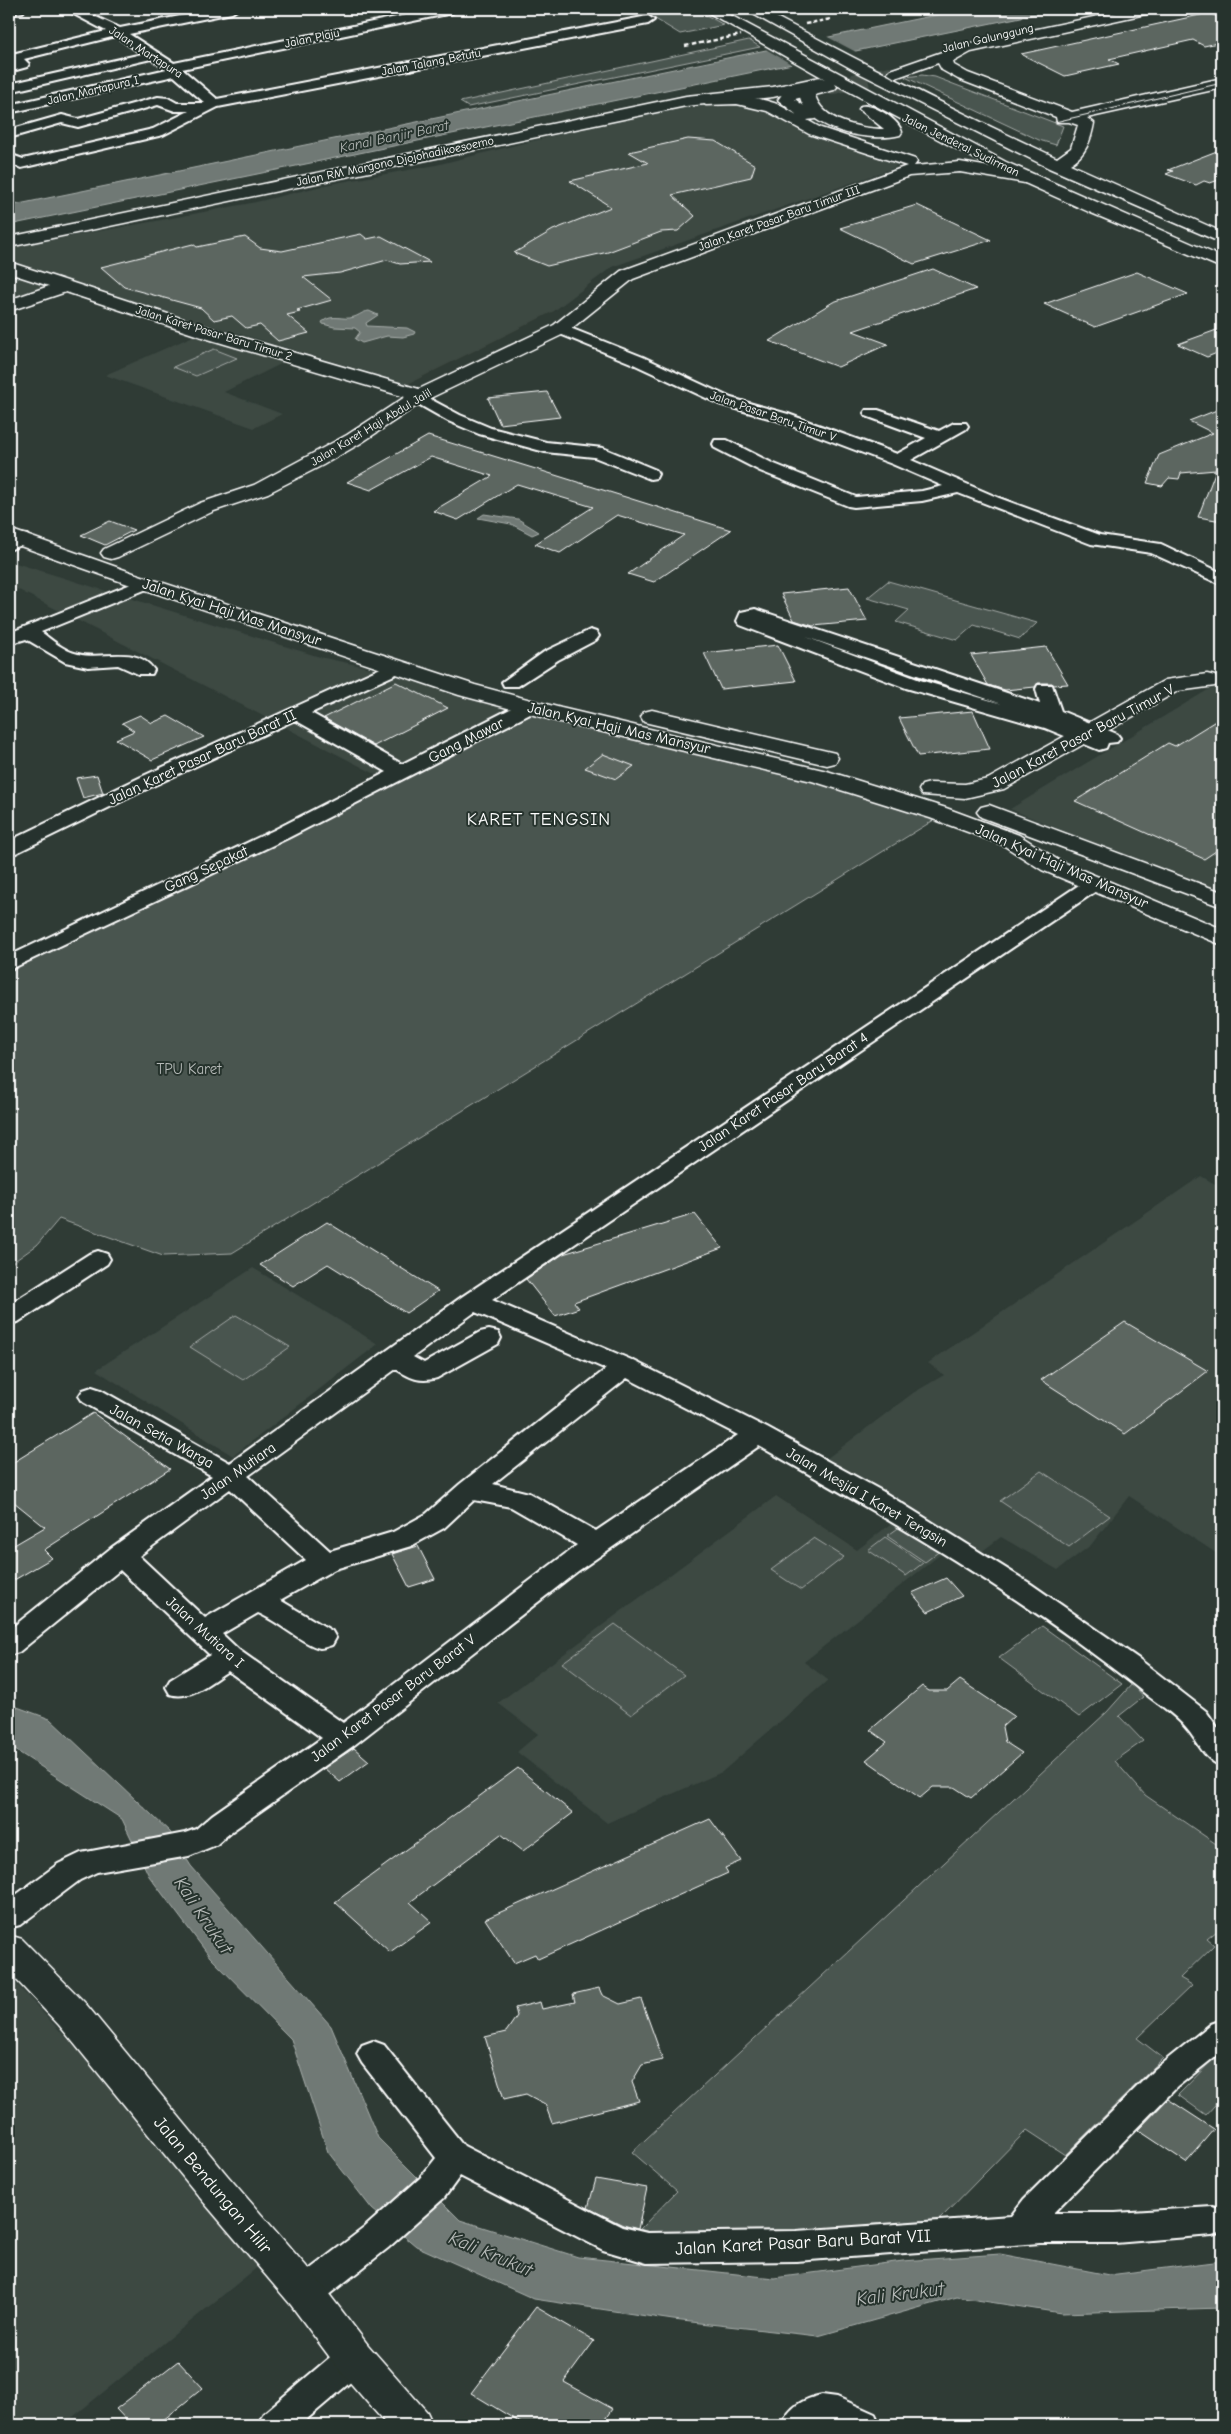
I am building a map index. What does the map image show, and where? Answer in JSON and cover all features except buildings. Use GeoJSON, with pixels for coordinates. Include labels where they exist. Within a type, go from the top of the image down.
{"type":"FeatureCollection","features":[{"type":"Feature","properties":{"kind":"main road","name":"Jalan Jenderal Sudirman"},"geometry":{"type":"LineString","coordinates":[[709,9],[971,151],[1222,263]]}},
{"type":"Feature","properties":{"kind":"main road","name":"Jalan Jenderal Sudirman"},"geometry":{"type":"LineString","coordinates":[[751,9],[889,83],[1055,165],[1222,238]]}},
{"type":"Feature","properties":{"kind":"main road","name":"Jalan Galunggung"},"geometry":{"type":"LineString","coordinates":[[894,71],[954,44],[1122,9]]}},
{"type":"Feature","properties":{"kind":"main road","name":"Jalan Galunggung"},"geometry":{"type":"LineString","coordinates":[[894,71],[966,48],[1150,9]]}},
{"type":"Feature","properties":{"kind":"main road","name":"Jalan Galunggung"},"geometry":{"type":"LineString","coordinates":[[966,48],[945,60],[947,67],[963,76],[1065,118]]}},
{"type":"Feature","properties":{"kind":"main road","name":"Jalan Galunggung"},"geometry":{"type":"LineString","coordinates":[[894,71],[939,74],[1065,118],[1086,123],[1078,152],[1072,158],[1055,165]]}},
{"type":"Feature","properties":{"kind":"main road"},"geometry":{"type":"LineString","coordinates":[[1065,118],[1222,83]]}},
{"type":"Feature","properties":{"kind":"main road"},"geometry":{"type":"LineString","coordinates":[[793,92],[824,84]]}},
{"type":"Feature","properties":{"kind":"main road"},"geometry":{"type":"LineString","coordinates":[[793,92],[814,110],[832,121],[875,135],[894,132],[893,128],[864,107],[857,99],[860,92]]}},
{"type":"Feature","properties":{"kind":"main road"},"geometry":{"type":"LineString","coordinates":[[793,92],[799,110],[824,125],[905,154],[908,166]]}},
{"type":"Feature","properties":{"kind":"main road","name":"Jalan RM Margono Djojohadikoesoemo"},"geometry":{"type":"LineString","coordinates":[[9,235],[662,101],[711,94],[793,92]]}},
{"type":"Feature","properties":{"kind":"main road","name":"Jalan RM Margono Djojohadikoesoemo"},"geometry":{"type":"LineString","coordinates":[[9,242],[686,101],[793,92]]}},
{"type":"Feature","properties":{"kind":"main road"},"geometry":{"type":"LineString","coordinates":[[662,101],[722,98],[753,102],[788,114],[815,131],[908,166]]}},
{"type":"Feature","properties":{"kind":"main road","name":"Jalan Karet Pasar Baru Timur III"},"geometry":{"type":"LineString","coordinates":[[554,332],[628,275],[908,166],[960,167],[1031,179]]}},
{"type":"Feature","properties":{"kind":"main road","name":"Jalan Karet Pasar Baru Timur 2"},"geometry":{"type":"LineString","coordinates":[[9,267],[214,335],[418,396]]}},
{"type":"Feature","properties":{"kind":"main road"},"geometry":{"type":"LineString","coordinates":[[9,306],[65,286]]}},
{"type":"Feature","properties":{"kind":"main road","name":"Jalan Karet Haji Abdul Jalil"},"geometry":{"type":"LineString","coordinates":[[111,553],[207,507],[261,489],[354,439],[418,396],[554,332]]}},
{"type":"Feature","properties":{"kind":"main road","name":"Jalan Kyai Haji Mas Mansyur"},"geometry":{"type":"LineString","coordinates":[[9,518],[347,633],[511,682],[821,757],[930,790],[1222,900]]}},
{"type":"Feature","properties":{"kind":"main road","name":"Jalan Kyai Haji Mas Mansyur"},"geometry":{"type":"LineString","coordinates":[[13,540],[396,667],[529,707],[819,776],[938,813],[1011,840],[1050,864],[1222,938]]}},
{"type":"Feature","properties":{"kind":"main road","name":"Jalan Karet Pasar Baru Timur V"},"geometry":{"type":"LineString","coordinates":[[992,813],[1000,801],[1173,685],[1214,677]]}},
{"type":"Feature","properties":{"kind":"main road","name":"Jalan Karet Pasar Baru Timur V"},"geometry":{"type":"LineString","coordinates":[[930,790],[965,791],[996,784],[1096,737]]}},
{"type":"Feature","properties":{"kind":"main road"},"geometry":{"type":"LineString","coordinates":[[1011,840],[1222,922]]}},
{"type":"Feature","properties":{"kind":"main road","name":"Jalan Bendungan Hilir"},"geometry":{"type":"LineString","coordinates":[[9,1949],[72,2014],[214,2187],[305,2293],[354,2358],[413,2425]]}},
{"type":"Feature","properties":{"kind":"street"},"geometry":{"type":"LineString","coordinates":[[9,10],[18,9]]}},
{"type":"Feature","properties":{"kind":"street","name":"Jalan Martapura"},"geometry":{"type":"LineString","coordinates":[[72,9],[118,32],[174,69],[210,106]]}},
{"type":"Feature","properties":{"kind":"street"},"geometry":{"type":"LineString","coordinates":[[9,68],[22,64],[15,58],[118,32],[232,9]]}},
{"type":"Feature","properties":{"kind":"street","name":"Jalan Plaju"},"geometry":{"type":"LineString","coordinates":[[174,69],[452,9]]}},
{"type":"Feature","properties":{"kind":"street","name":"Jalan Talang Betutu"},"geometry":{"type":"LineString","coordinates":[[210,106],[648,20],[629,9]]}},
{"type":"Feature","properties":{"kind":"street"},"geometry":{"type":"LineString","coordinates":[[9,88],[153,55]]}},
{"type":"Feature","properties":{"kind":"street","name":"Jalan Martapura I"},"geometry":{"type":"LineString","coordinates":[[9,109],[174,69]]}},
{"type":"Feature","properties":{"kind":"street"},"geometry":{"type":"LineString","coordinates":[[9,134],[62,119],[78,123],[160,101],[175,107],[210,106]]}},
{"type":"Feature","properties":{"kind":"street"},"geometry":{"type":"LineString","coordinates":[[15,161],[158,132],[210,106]]}},
{"type":"Feature","properties":{"kind":"street","name":"Jalan Pasar Baru Timur V"},"geometry":{"type":"LineString","coordinates":[[554,332],[637,360],[725,401],[782,417],[898,460],[993,502],[1097,540],[1155,548],[1222,580]]}},
{"type":"Feature","properties":{"kind":"street"},"geometry":{"type":"LineString","coordinates":[[418,396],[454,418],[485,431],[545,447],[597,452],[650,474]]}},
{"type":"Feature","properties":{"kind":"street"},"geometry":{"type":"LineString","coordinates":[[872,412],[940,437]]}},
{"type":"Feature","properties":{"kind":"street"},"geometry":{"type":"LineString","coordinates":[[898,460],[960,426]]}},
{"type":"Feature","properties":{"kind":"street"},"geometry":{"type":"LineString","coordinates":[[721,444],[766,467],[854,502],[922,496],[960,487]]}},
{"type":"Feature","properties":{"kind":"street"},"geometry":{"type":"LineString","coordinates":[[9,639],[146,583]]}},
{"type":"Feature","properties":{"kind":"street"},"geometry":{"type":"LineString","coordinates":[[966,692],[927,670],[779,628],[913,684],[966,692],[1052,719],[1096,737]]}},
{"type":"Feature","properties":{"kind":"street"},"geometry":{"type":"LineString","coordinates":[[28,631],[75,660],[88,661],[123,658],[130,660],[145,670]]}},
{"type":"Feature","properties":{"kind":"street"},"geometry":{"type":"LineString","coordinates":[[511,682],[551,656],[590,636]]}},
{"type":"Feature","properties":{"kind":"street","name":"Jalan Karet Pasar Baru Barat II"},"geometry":{"type":"LineString","coordinates":[[9,849],[148,781],[396,667]]}},
{"type":"Feature","properties":{"kind":"street"},"geometry":{"type":"LineString","coordinates":[[913,684],[927,670]]}},
{"type":"Feature","properties":{"kind":"street"},"geometry":{"type":"LineString","coordinates":[[1045,689],[1052,719]]}},
{"type":"Feature","properties":{"kind":"street","name":"Gang Mawar"},"geometry":{"type":"LineString","coordinates":[[402,772],[529,707]]}},
{"type":"Feature","properties":{"kind":"street"},"geometry":{"type":"LineString","coordinates":[[296,713],[402,772]]}},
{"type":"Feature","properties":{"kind":"street","name":"Gang Sepakat"},"geometry":{"type":"LineString","coordinates":[[9,964],[281,834],[402,772]]}},
{"type":"Feature","properties":{"kind":"street","name":"Jalan Karet Pasar Baru Barat 4"},"geometry":{"type":"LineString","coordinates":[[472,1302],[1095,884]]}},
{"type":"Feature","properties":{"kind":"street"},"geometry":{"type":"LineString","coordinates":[[9,1316],[98,1259]]}},
{"type":"Feature","properties":{"kind":"street","name":"Jalan Mutiara"},"geometry":{"type":"LineString","coordinates":[[11,1641],[121,1555],[397,1358],[472,1302]]}},
{"type":"Feature","properties":{"kind":"street","name":"Jalan Mesjid I Karet Tengsin"},"geometry":{"type":"LineString","coordinates":[[472,1302],[503,1313],[625,1367],[758,1434],[874,1498],[1021,1591],[1129,1666],[1196,1719],[1222,1755]]}},
{"type":"Feature","properties":{"kind":"street"},"geometry":{"type":"LineString","coordinates":[[397,1358],[419,1372],[428,1372],[489,1338]]}},
{"type":"Feature","properties":{"kind":"street"},"geometry":{"type":"LineString","coordinates":[[204,1631],[326,1562],[402,1539],[435,1521],[469,1490],[625,1367]]}},
{"type":"Feature","properties":{"kind":"street","name":"Jalan Setia Warga"},"geometry":{"type":"LineString","coordinates":[[92,1396],[232,1476],[326,1562]]}},
{"type":"Feature","properties":{"kind":"street","name":"Jalan Karet Pasar Baru Barat V"},"geometry":{"type":"LineString","coordinates":[[9,1916],[69,1872],[92,1862],[189,1844],[206,1837],[222,1823],[343,1738],[597,1544],[758,1434]]}},
{"type":"Feature","properties":{"kind":"street"},"geometry":{"type":"LineString","coordinates":[[469,1490],[503,1495],[520,1500],[597,1544]]}},
{"type":"Feature","properties":{"kind":"street","name":"Jalan Mutiara I"},"geometry":{"type":"LineString","coordinates":[[121,1555],[204,1631],[229,1657],[343,1738]]}},
{"type":"Feature","properties":{"kind":"street"},"geometry":{"type":"LineString","coordinates":[[255,1602],[280,1611],[322,1638]]}},
{"type":"Feature","properties":{"kind":"street"},"geometry":{"type":"LineString","coordinates":[[180,1687],[229,1657]]}},
{"type":"Feature","properties":{"kind":"street"},"geometry":{"type":"LineString","coordinates":[[1019,2231],[1036,2209],[1146,2098],[1222,2033]]}},
{"type":"Feature","properties":{"kind":"street","name":"Jalan Karet Pasar Baru Barat VII"},"geometry":{"type":"LineString","coordinates":[[373,2054],[453,2156],[615,2240],[648,2248],[796,2246],[909,2236],[1019,2231],[1040,2228],[1115,2228],[1212,2221]]}},
{"type":"Feature","properties":{"kind":"street"},"geometry":{"type":"LineString","coordinates":[[305,2293],[376,2238],[432,2188],[445,2173],[453,2156]]}},
{"type":"Feature","properties":{"kind":"street"},"geometry":{"type":"LineString","coordinates":[[275,2425],[354,2358]]}},
{"type":"Feature","properties":{"kind":"street"},"geometry":{"type":"LineString","coordinates":[[799,2425],[808,2416],[821,2410],[832,2412],[862,2425]]}},
{"type":"Feature","properties":{"kind":"shaded area"},"geometry":{"type":"Polygon","coordinates":[[[738,102],[778,114],[898,162],[894,168],[612,267],[554,311],[408,384],[61,281],[9,300],[9,247],[256,202],[330,184],[436,165],[605,123],[701,103],[738,102]]]}},
{"type":"Feature","properties":{"kind":"shaded area"},"geometry":{"type":"Polygon","coordinates":[[[200,333],[289,360],[224,392],[282,414],[254,428],[105,375],[200,333]]]}},
{"type":"Feature","properties":{"kind":"shaded area"},"geometry":{"type":"Polygon","coordinates":[[[9,561],[320,657],[534,703],[381,777],[9,585],[9,561]]]}},
{"type":"Feature","properties":{"kind":"shaded area"},"geometry":{"type":"Polygon","coordinates":[[[1221,682],[1222,896],[1010,809],[1221,682]]]}},
{"type":"Feature","properties":{"kind":"shaded area"},"geometry":{"type":"Polygon","coordinates":[[[1201,1176],[1222,1188],[1222,1557],[1129,1496],[1091,1545],[1058,1570],[1001,1537],[980,1553],[826,1459],[913,1393],[944,1375],[928,1363],[1201,1176]]]}},
{"type":"Feature","properties":{"kind":"shaded area"},"geometry":{"type":"Polygon","coordinates":[[[253,1268],[378,1344],[233,1456],[96,1370],[253,1268]]]}},
{"type":"Feature","properties":{"kind":"shaded area"},"geometry":{"type":"Polygon","coordinates":[[[776,1496],[857,1550],[898,1518],[946,1550],[804,1662],[828,1680],[722,1772],[607,1823],[517,1752],[538,1734],[498,1703],[776,1496]]]}},
{"type":"Feature","properties":{"kind":"shaded area"},"geometry":{"type":"Polygon","coordinates":[[[9,1976],[270,2257],[63,2425],[9,2425],[9,1976]]]}},
{"type":"Feature","properties":{"kind":"green space"},"geometry":{"type":"Polygon","coordinates":[[[639,9],[695,9],[724,25],[680,34],[639,9]]]}},
{"type":"Feature","properties":{"kind":"green space"},"geometry":{"type":"Polygon","coordinates":[[[749,40],[760,47],[468,107],[460,102],[749,40]]]}},
{"type":"Feature","properties":{"kind":"green space"},"geometry":{"type":"Polygon","coordinates":[[[922,75],[935,77],[1063,126],[1056,145],[1039,140],[905,77],[922,75]]]}},
{"type":"Feature","properties":{"kind":"green space"},"geometry":{"type":"Polygon","coordinates":[[[214,349],[237,358],[196,376],[173,367],[214,349]]]}},
{"type":"Feature","properties":{"kind":"green space"},"geometry":{"type":"Polygon","coordinates":[[[888,581],[1037,623],[1020,639],[974,625],[957,640],[896,622],[909,610],[867,598],[888,581]]]}},
{"type":"Feature","properties":{"kind":"green space","name":"TPU Karet"},"geometry":{"type":"Polygon","coordinates":[[[534,703],[840,781],[934,820],[232,1253],[163,1256],[59,1219],[37,1245],[9,1265],[9,959],[534,703]]]}},
{"type":"Feature","properties":{"kind":"green space"},"geometry":{"type":"Polygon","coordinates":[[[236,1315],[290,1347],[243,1380],[190,1347],[236,1315]]]}},
{"type":"Feature","properties":{"kind":"green space"},"geometry":{"type":"Polygon","coordinates":[[[1041,1471],[1110,1516],[1069,1547],[1000,1501],[1041,1471]]]}},
{"type":"Feature","properties":{"kind":"green space"},"geometry":{"type":"Polygon","coordinates":[[[904,1524],[941,1550],[925,1562],[887,1536],[904,1524]]]}},
{"type":"Feature","properties":{"kind":"green space"},"geometry":{"type":"Polygon","coordinates":[[[885,1537],[923,1563],[906,1576],[868,1550],[885,1537]]]}},
{"type":"Feature","properties":{"kind":"green space"},"geometry":{"type":"Polygon","coordinates":[[[814,1538],[844,1557],[801,1590],[771,1570],[814,1538]]]}},
{"type":"Feature","properties":{"kind":"green space"},"geometry":{"type":"Polygon","coordinates":[[[615,1624],[684,1675],[631,1715],[562,1663],[615,1624]]]}},
{"type":"Feature","properties":{"kind":"green space"},"geometry":{"type":"Polygon","coordinates":[[[1042,1626],[1122,1684],[1079,1717],[999,1658],[1042,1626]]]}},
{"type":"Feature","properties":{"kind":"green space"},"geometry":{"type":"Polygon","coordinates":[[[1132,1684],[1143,1697],[1119,1716],[1143,1741],[1115,1761],[1145,1795],[1222,1848],[1222,1927],[1207,1939],[1214,1945],[1180,1978],[1192,1985],[1137,2038],[1163,2058],[1065,2155],[1027,2130],[940,2219],[760,2244],[664,2237],[640,2229],[677,2191],[632,2152],[1107,1712],[1132,1684]]]}},
{"type":"Feature","properties":{"kind":"green space"},"geometry":{"type":"Polygon","coordinates":[[[1222,2050],[1222,2097],[1206,2115],[1178,2095],[1222,2050]]]}},
{"type":"Feature","properties":{"kind":"water","name":"Kanal Banjir Barat"},"geometry":{"type":"Polygon","coordinates":[[[965,9],[1060,9],[9,225],[9,206],[965,9]]]}},
{"type":"Feature","properties":{"kind":"water"},"geometry":{"type":"Polygon","coordinates":[[[369,311],[378,315],[366,323],[367,326],[407,328],[415,332],[403,337],[387,336],[362,343],[355,339],[360,332],[355,328],[334,327],[322,322],[330,318],[350,318],[369,311]]]}},
{"type":"Feature","properties":{"kind":"water"},"geometry":{"type":"Polygon","coordinates":[[[484,514],[518,519],[539,532],[532,535],[511,524],[478,518],[484,514]]]}},
{"type":"Feature","properties":{"kind":"water","name":"Kali Krukut"},"geometry":{"type":"Polygon","coordinates":[[[9,1704],[50,1719],[170,1832],[191,1866],[331,2026],[378,2138],[460,2220],[578,2257],[774,2278],[903,2261],[1000,2254],[1109,2275],[1222,2261],[1222,2308],[1061,2313],[957,2297],[818,2336],[673,2320],[534,2299],[416,2246],[372,2209],[328,2152],[291,2039],[210,1957],[149,1876],[122,1819],[9,1746],[9,1704]]]}},
{"type":"Feature","properties":{"kind":"pier"},"geometry":{"type":"Polygon","coordinates":[[[824,35],[856,52],[793,65],[764,48],[824,35]]]}},
{"type":"Feature","properties":{"kind":"tunnel"},"geometry":{"type":"LineString","coordinates":[[829,87],[895,73]]}},
{"type":"Feature","properties":{"kind":"tram line"},"geometry":{"type":"LineString","coordinates":[[1055,122],[1222,83]]}},
{"type":"Feature","properties":{"kind":"railway"},"geometry":{"type":"LineString","coordinates":[[805,24],[831,19]]}},
{"type":"Feature","properties":{"kind":"railway"},"geometry":{"type":"LineString","coordinates":[[685,46],[741,35]]}},
{"type":"Feature","properties":{"kind":"district","name":"KARET TENGSIN"},"geometry":{"type":"Point","coordinates":[539,819]}}]}
